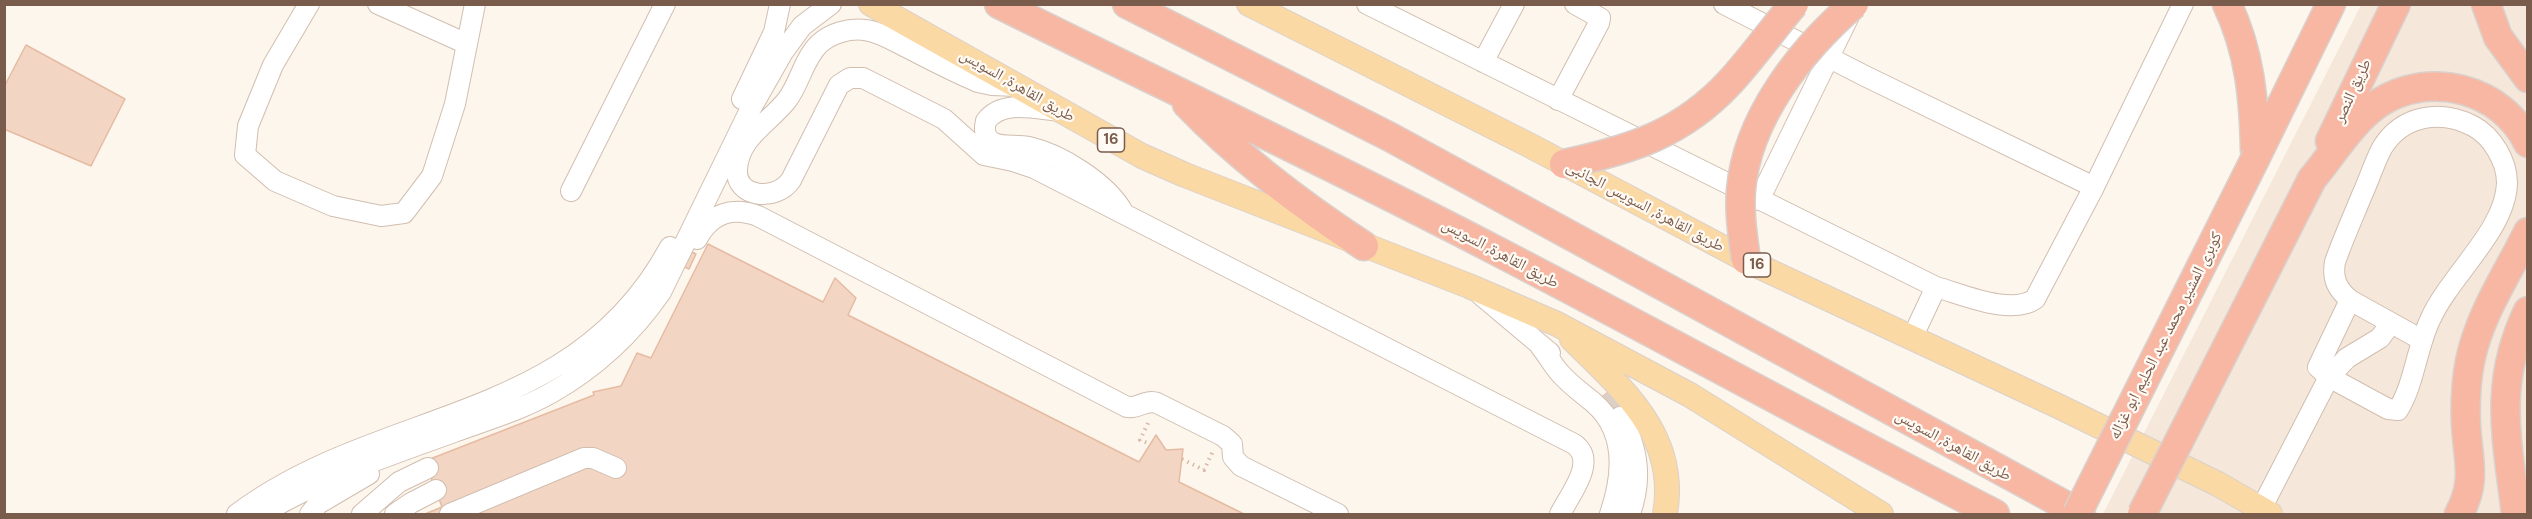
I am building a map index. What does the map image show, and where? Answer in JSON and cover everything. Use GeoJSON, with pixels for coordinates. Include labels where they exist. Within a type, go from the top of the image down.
{"type":"FeatureCollection","features":[{"type":"Feature","properties":{"kind":"highway","name":"طريق القاهرة, السويس"},"geometry":{"type":"LineString","coordinates":[[999,4],[1171,87],[1484,244],[1841,436],[1995,514]]}},
{"type":"Feature","properties":{"kind":"highway","name":"طريق القاهرة, السويس"},"geometry":{"type":"LineString","coordinates":[[1127,4],[1390,137],[2079,514]]}},
{"type":"Feature","properties":{"kind":"highway"},"geometry":{"type":"LineString","coordinates":[[1564,164],[1611,155],[1633,148],[1655,139],[1695,114],[1731,81],[1794,4]]}},
{"type":"Feature","properties":{"kind":"highway"},"geometry":{"type":"LineString","coordinates":[[1746,260],[1741,190],[1744,168],[1759,126],[1775,97],[1806,53],[1854,4]]}},
{"type":"Feature","properties":{"kind":"highway"},"geometry":{"type":"LineString","coordinates":[[2227,4],[2243,42],[2249,64],[2256,157]]}},
{"type":"Feature","properties":{"kind":"highway"},"geometry":{"type":"LineString","coordinates":[[2256,157],[2331,4]]}},
{"type":"Feature","properties":{"kind":"highway","name":"طريق النصر"},"geometry":{"type":"LineString","coordinates":[[2312,178],[2396,4]]}},
{"type":"Feature","properties":{"kind":"highway"},"geometry":{"type":"LineString","coordinates":[[2486,4],[2498,37],[2528,78]]}},
{"type":"Feature","properties":{"kind":"highway"},"geometry":{"type":"LineString","coordinates":[[2142,514],[2312,178],[2366,114],[2394,95],[2427,86],[2461,89],[2492,102],[2517,126],[2528,143]]}},
{"type":"Feature","properties":{"kind":"highway"},"geometry":{"type":"LineString","coordinates":[[1171,87],[1200,117],[1262,173],[1320,217],[1364,246]]}},
{"type":"Feature","properties":{"kind":"highway","name":"كوبرى المشير محمد عبد الحليم ابو غزاله"},"geometry":{"type":"LineString","coordinates":[[2079,514],[2256,157]]}},
{"type":"Feature","properties":{"kind":"highway"},"geometry":{"type":"LineString","coordinates":[[2459,514],[2466,502],[2472,477],[2466,406],[2467,384],[2475,340],[2491,299],[2528,232]]}},
{"type":"Feature","properties":{"kind":"highway"},"geometry":{"type":"LineString","coordinates":[[2516,514],[2505,432],[2505,390],[2512,349],[2528,310]]}},
{"type":"Feature","properties":{"kind":"main road","name":"طريق القاهرة, السويس"},"geometry":{"type":"LineString","coordinates":[[871,4],[1121,145],[1185,176],[1470,286],[1557,324],[1690,395],[1881,514]]}},
{"type":"Feature","properties":{"kind":"main road","name":"طريق القاهرة, السويس الجانبى"},"geometry":{"type":"LineString","coordinates":[[1249,4],[1564,164],[1746,260],[2069,411],[2218,484],[2265,512]]}},
{"type":"Feature","properties":{"kind":"main road"},"geometry":{"type":"LineString","coordinates":[[1557,324],[1628,394],[1654,433],[1667,480],[1665,514]]}},
{"type":"Feature","properties":{"kind":"street"},"geometry":{"type":"LineString","coordinates":[[309,4],[273,65],[248,126],[245,155],[274,180],[333,206],[381,216],[404,213],[432,176],[455,104],[475,4]]}},
{"type":"Feature","properties":{"kind":"street"},"geometry":{"type":"LineString","coordinates":[[378,4],[467,44]]}},
{"type":"Feature","properties":{"kind":"street"},"geometry":{"type":"LineString","coordinates":[[571,191],[665,4]]}},
{"type":"Feature","properties":{"kind":"street"},"geometry":{"type":"LineString","coordinates":[[237,514],[275,490],[346,455],[513,391],[566,361],[609,328],[646,287],[674,239],[769,45],[776,26],[780,4]]}},
{"type":"Feature","properties":{"kind":"street"},"geometry":{"type":"LineString","coordinates":[[647,313],[680,256],[750,110],[783,52],[802,26],[831,4]]}},
{"type":"Feature","properties":{"kind":"street"},"geometry":{"type":"LineString","coordinates":[[1367,4],[1936,287],[2003,306],[2027,304],[2035,299],[2094,187],[2183,4]]}},
{"type":"Feature","properties":{"kind":"street"},"geometry":{"type":"LineString","coordinates":[[1483,62],[1514,4]]}},
{"type":"Feature","properties":{"kind":"street"},"geometry":{"type":"LineString","coordinates":[[1558,100],[1600,18],[1575,4]]}},
{"type":"Feature","properties":{"kind":"street"},"geometry":{"type":"LineString","coordinates":[[1724,4],[2094,187]]}},
{"type":"Feature","properties":{"kind":"street"},"geometry":{"type":"LineString","coordinates":[[1759,200],[1854,4]]}},
{"type":"Feature","properties":{"kind":"street"},"geometry":{"type":"LineString","coordinates":[[1019,86],[978,82],[880,34],[855,29],[843,31],[831,36],[816,48],[788,99],[750,137],[741,153],[738,178],[757,194],[771,195],[783,189],[791,180],[839,85],[850,78],[863,78],[944,119],[984,155],[1024,164],[1574,444],[1583,454],[1584,467],[1560,514]]}},
{"type":"Feature","properties":{"kind":"street"},"geometry":{"type":"LineString","coordinates":[[1060,111],[999,109],[986,121],[985,134],[988,139],[998,145],[1023,145],[1040,150],[1087,174],[1109,191],[1124,214]]}},
{"type":"Feature","properties":{"kind":"street"},"geometry":{"type":"LineString","coordinates":[[2350,300],[2318,364],[2319,370],[2388,409],[2398,410],[2422,340],[2445,290],[2499,218],[2505,200],[2507,180],[2502,160],[2493,143],[2478,129],[2460,120],[2441,116],[2421,118],[2403,125],[2382,149],[2335,262],[2335,282],[2340,291],[2350,300],[2422,340]]}},
{"type":"Feature","properties":{"kind":"street"},"geometry":{"type":"LineString","coordinates":[[262,514],[309,487],[508,413],[551,393],[612,349],[671,288],[705,227],[717,216],[730,211],[751,213],[1127,407],[1137,407],[1146,401],[1157,402],[1229,439],[1232,444],[1233,457],[1241,466],[1338,514]]}},
{"type":"Feature","properties":{"kind":"street"},"geometry":{"type":"LineString","coordinates":[[1470,286],[1603,396]]}},
{"type":"Feature","properties":{"kind":"street"},"geometry":{"type":"LineString","coordinates":[[1912,338],[1936,287]]}},
{"type":"Feature","properties":{"kind":"street"},"geometry":{"type":"LineString","coordinates":[[2265,512],[2329,377],[2347,357],[2380,338],[2391,323]]}},
{"type":"Feature","properties":{"kind":"street"},"geometry":{"type":"LineString","coordinates":[[1540,346],[1560,373],[1604,414],[1616,436],[1620,461],[1618,487],[1611,514]]}},
{"type":"Feature","properties":{"kind":"street"},"geometry":{"type":"LineString","coordinates":[[1620,417],[1629,431],[1637,461],[1637,492],[1630,514]]}},
{"type":"Feature","properties":{"kind":"street"},"geometry":{"type":"LineString","coordinates":[[310,514],[318,504],[399,452]]}},
{"type":"Feature","properties":{"kind":"street"},"geometry":{"type":"LineString","coordinates":[[377,514],[399,497],[437,491],[584,458],[593,458],[616,468]]}},
{"type":"Feature","properties":{"kind":"street"},"geometry":{"type":"LineString","coordinates":[[362,514],[399,482],[437,491]]}},
{"type":"Feature","properties":{"kind":"street"},"geometry":{"type":"LineString","coordinates":[[295,514],[309,487]]}},
{"type":"Feature","properties":{"kind":"street"},"geometry":{"type":"LineString","coordinates":[[394,514],[437,491]]}},
{"type":"Feature","properties":{"kind":"street"},"geometry":{"type":"LineString","coordinates":[[413,514],[437,491]]}},
{"type":"Feature","properties":{"kind":"path"},"geometry":{"type":"LineString","coordinates":[[1150,444],[1140,440],[1157,402]]}},
{"type":"Feature","properties":{"kind":"path"},"geometry":{"type":"LineString","coordinates":[[1182,459],[1204,470],[1221,434]]}},
{"type":"Feature","properties":{"kind":"shaded area"},"geometry":{"type":"Polygon","coordinates":[[[2361,5],[2527,5],[2527,514],[2103,514],[2361,5]]]}},
{"type":"Feature","properties":{"kind":"building"},"geometry":{"type":"Polygon","coordinates":[[[26,45],[125,99],[91,166],[4,129],[4,87],[26,45]]]}},
{"type":"Feature","properties":{"kind":"building"},"geometry":{"type":"Polygon","coordinates":[[[708,244],[823,302],[835,278],[856,298],[848,315],[1139,462],[1156,435],[1166,450],[1183,449],[1179,482],[1244,514],[425,514],[442,507],[425,461],[594,395],[593,392],[621,386],[637,353],[651,358],[708,244]]]}},
{"type":"Feature","properties":{"kind":"building"},"geometry":{"type":"Polygon","coordinates":[[[688,250],[696,254],[689,269],[680,265],[688,250]]]}},
{"type":"Feature","properties":{"kind":"building"},"geometry":{"type":"Polygon","coordinates":[[[1608,392],[1624,414],[1613,422],[1597,401],[1608,392]]]}},
{"type":"Feature","properties":{"kind":"tunnel"},"geometry":{"type":"LineString","coordinates":[[1603,396],[1620,417]]}}]}
